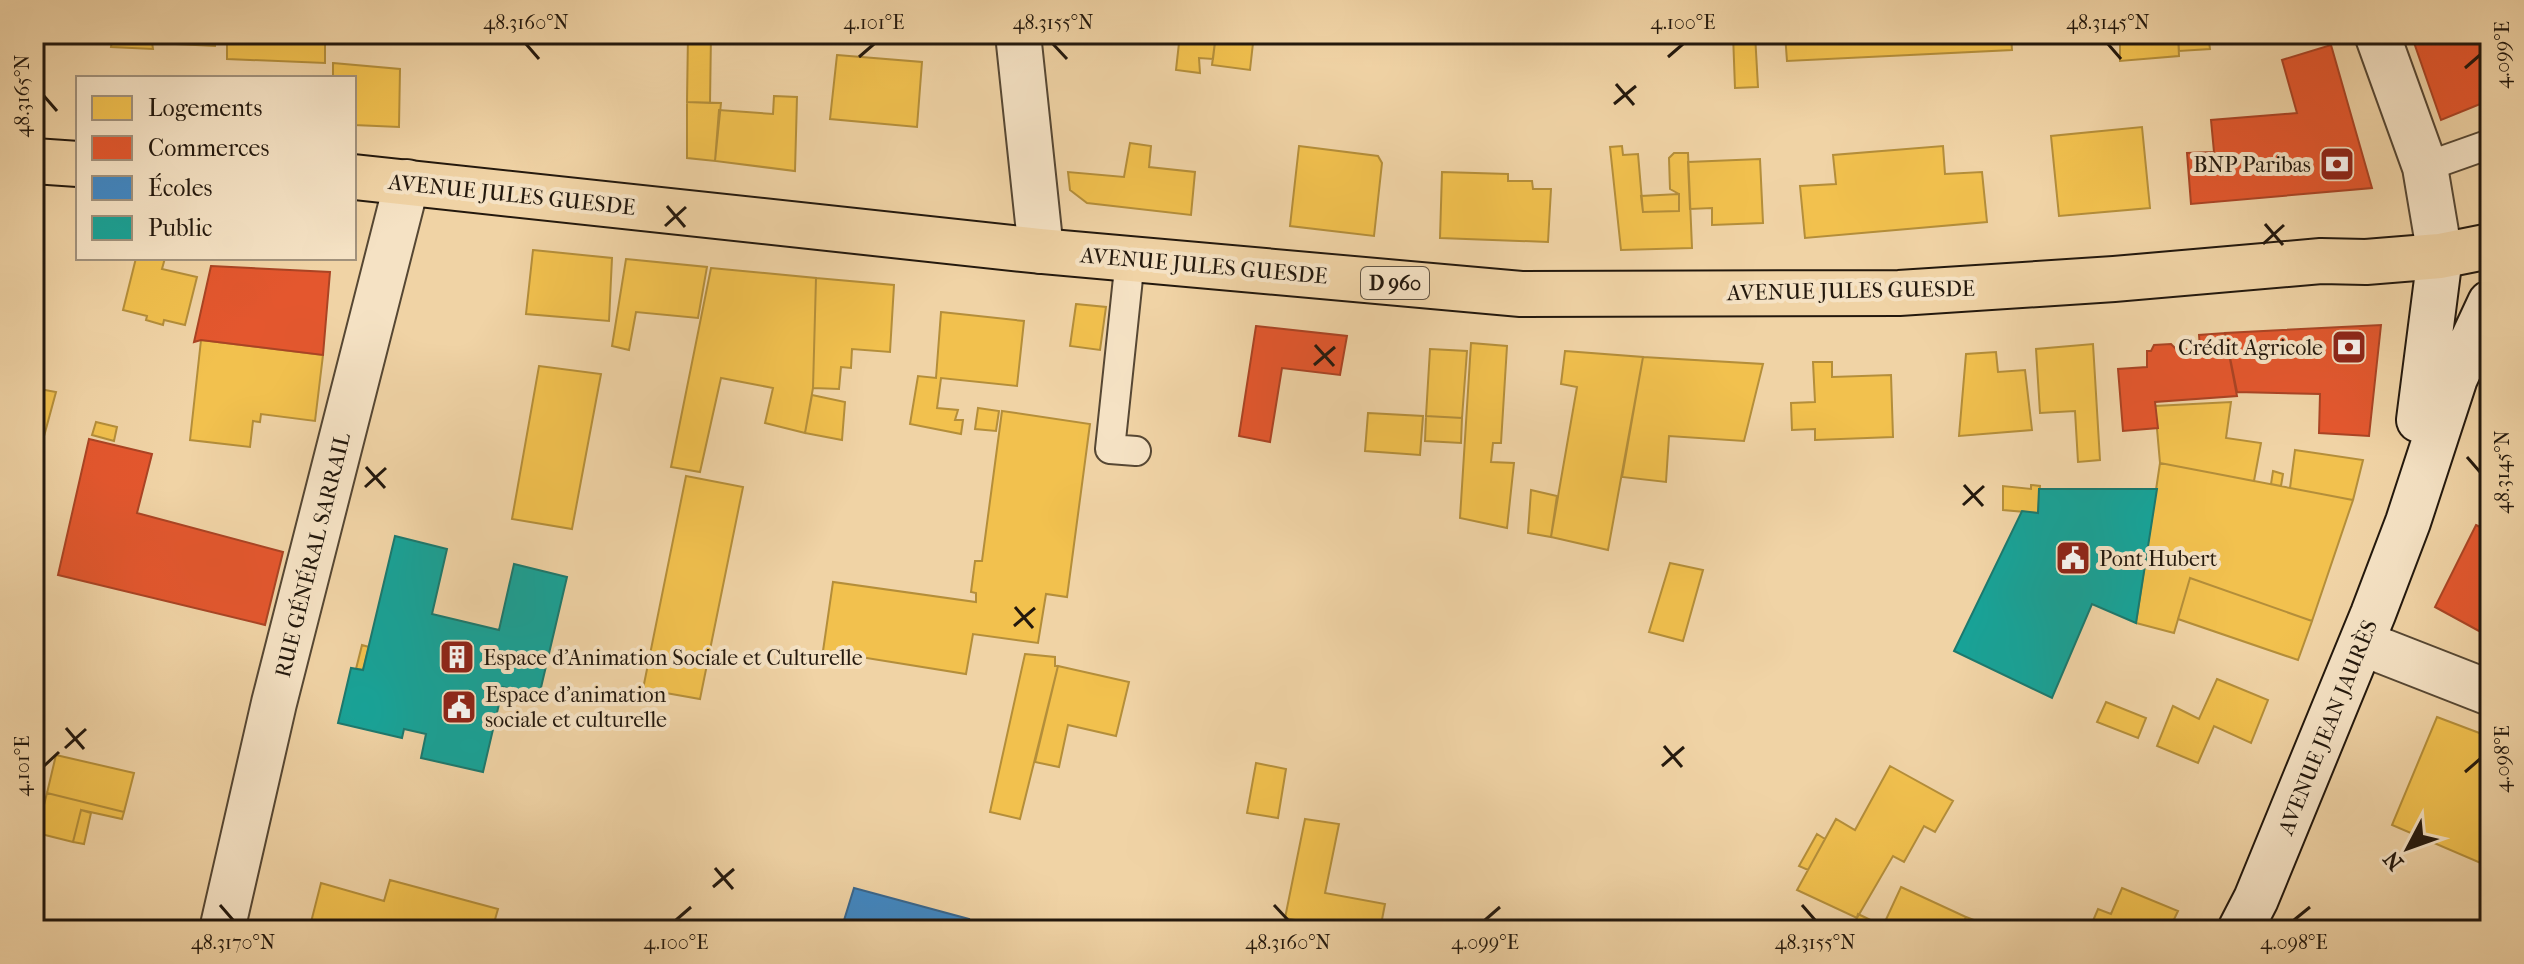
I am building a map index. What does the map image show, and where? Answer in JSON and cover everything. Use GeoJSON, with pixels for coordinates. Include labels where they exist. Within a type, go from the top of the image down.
{"type":"FeatureCollection","features":[{"type":"Feature","properties":{"kind":"main road"},"geometry":{"type":"LineString","coordinates":[[34,161],[76,164]]}},
{"type":"Feature","properties":{"kind":"main road","name":"AVENUE JULES GUESDE"},"geometry":{"type":"LineString","coordinates":[[356,177],[1041,251],[1521,294],[1899,293],[2321,261],[2366,262],[2440,256]]}},
{"type":"Feature","properties":{"kind":"main road","name":"D 960"},"geometry":{"type":"LineString","coordinates":[[2440,256],[2490,246]]}},
{"type":"Feature","properties":{"kind":"street"},"geometry":{"type":"LineString","coordinates":[[1018,34],[1041,251]]}},
{"type":"Feature","properties":{"kind":"street"},"geometry":{"type":"LineString","coordinates":[[2377,34],[2425,167],[2440,256]]}},
{"type":"Feature","properties":{"kind":"street","name":"RUE GÉNÉRAL SARRAIL"},"geometry":{"type":"LineString","coordinates":[[222,930],[274,703],[407,182]]}},
{"type":"Feature","properties":{"kind":"street","name":"AVENUE JEAN JAURÈS"},"geometry":{"type":"LineString","coordinates":[[2440,256],[2455,378]]}},
{"type":"Feature","properties":{"kind":"street","name":"AVENUE JEAN JAURÈS"},"geometry":{"type":"LineString","coordinates":[[2408,522],[2440,256]]}},
{"type":"Feature","properties":{"kind":"street","name":"AVENUE JEAN JAURÈS"},"geometry":{"type":"LineString","coordinates":[[2240,930],[2256,899],[2362,643],[2408,522],[2455,378],[2488,304]]}},
{"type":"Feature","properties":{"kind":"street"},"geometry":{"type":"LineString","coordinates":[[2362,643],[2490,693]]}},
{"type":"Feature","properties":{"kind":"lane"},"geometry":{"type":"LineString","coordinates":[[2425,167],[2490,144]]}},
{"type":"Feature","properties":{"kind":"lane"},"geometry":{"type":"LineString","coordinates":[[1130,259],[1110,449],[1136,451]]}},
{"type":"Feature","properties":{"kind":"building: Logements"},"geometry":{"type":"Polygon","coordinates":[[[34,34],[216,34],[215,46],[34,37],[34,34]]]}},
{"type":"Feature","properties":{"kind":"building: Logements"},"geometry":{"type":"Polygon","coordinates":[[[227,34],[325,34],[325,63],[227,59],[227,34]]]}},
{"type":"Feature","properties":{"kind":"building: Logements"},"geometry":{"type":"Polygon","coordinates":[[[688,34],[711,34],[710,103],[687,102],[688,34]]]}},
{"type":"Feature","properties":{"kind":"building: Logements"},"geometry":{"type":"Polygon","coordinates":[[[1180,34],[1216,34],[1213,59],[1199,58],[1200,73],[1176,70],[1180,34]]]}},
{"type":"Feature","properties":{"kind":"building: Logements"},"geometry":{"type":"Polygon","coordinates":[[[1216,34],[1254,34],[1250,70],[1212,65],[1216,34]]]}},
{"type":"Feature","properties":{"kind":"building: Logements"},"geometry":{"type":"Polygon","coordinates":[[[1733,34],[1755,34],[1758,87],[1735,88],[1733,34]]]}},
{"type":"Feature","properties":{"kind":"building: Logements"},"geometry":{"type":"Polygon","coordinates":[[[1785,34],[2011,34],[2012,50],[1787,61],[1785,34]]]}},
{"type":"Feature","properties":{"kind":"building: Logements"},"geometry":{"type":"Polygon","coordinates":[[[2120,34],[2178,34],[2179,56],[2120,61],[2120,34]]]}},
{"type":"Feature","properties":{"kind":"building: Logements"},"geometry":{"type":"Polygon","coordinates":[[[2178,34],[2208,34],[2210,49],[2179,51],[2178,34]]]}},
{"type":"Feature","properties":{"kind":"building: Logements"},"geometry":{"type":"Polygon","coordinates":[[[112,41],[152,42],[153,49],[111,47],[112,41]]]}},
{"type":"Feature","properties":{"kind":"building: Logements"},"geometry":{"type":"Polygon","coordinates":[[[837,55],[922,62],[917,127],[830,119],[837,55]]]}},
{"type":"Feature","properties":{"kind":"building: Logements"},"geometry":{"type":"Polygon","coordinates":[[[333,63],[400,69],[399,127],[356,125],[356,76],[333,76],[333,63]]]}},
{"type":"Feature","properties":{"kind":"building: Logements"},"geometry":{"type":"Polygon","coordinates":[[[774,96],[797,97],[795,171],[715,161],[719,110],[773,114],[774,96]]]}},
{"type":"Feature","properties":{"kind":"building: Logements"},"geometry":{"type":"Polygon","coordinates":[[[687,102],[721,103],[715,161],[687,158],[687,102]]]}},
{"type":"Feature","properties":{"kind":"building: Logements"},"geometry":{"type":"Polygon","coordinates":[[[2142,127],[2150,208],[2059,216],[2051,136],[2142,127]]]}},
{"type":"Feature","properties":{"kind":"building: Logements"},"geometry":{"type":"Polygon","coordinates":[[[1130,143],[1151,146],[1149,167],[1195,172],[1191,215],[1087,203],[1070,190],[1068,172],[1124,177],[1130,143]]]}},
{"type":"Feature","properties":{"kind":"building: Logements"},"geometry":{"type":"Polygon","coordinates":[[[1299,146],[1378,156],[1382,163],[1374,236],[1290,226],[1299,146]]]}},
{"type":"Feature","properties":{"kind":"building: Logements"},"geometry":{"type":"Polygon","coordinates":[[[1622,146],[1623,155],[1638,154],[1643,212],[1679,211],[1679,194],[1670,189],[1669,158],[1674,153],[1688,153],[1692,248],[1621,250],[1610,147],[1622,146]]]}},
{"type":"Feature","properties":{"kind":"building: Logements"},"geometry":{"type":"Polygon","coordinates":[[[1943,146],[1945,174],[1982,172],[1987,222],[1805,238],[1800,186],[1836,184],[1833,155],[1943,146]]]}},
{"type":"Feature","properties":{"kind":"building: Logements"},"geometry":{"type":"Polygon","coordinates":[[[1760,159],[1763,223],[1712,225],[1712,208],[1690,209],[1688,162],[1760,159]]]}},
{"type":"Feature","properties":{"kind":"building: Logements"},"geometry":{"type":"Polygon","coordinates":[[[1442,172],[1508,174],[1508,181],[1532,181],[1533,189],[1551,189],[1548,242],[1440,238],[1442,172]]]}},
{"type":"Feature","properties":{"kind":"building: Logements"},"geometry":{"type":"Polygon","coordinates":[[[1679,194],[1679,211],[1643,212],[1641,196],[1679,194]]]}},
{"type":"Feature","properties":{"kind":"building: Logements"},"geometry":{"type":"Polygon","coordinates":[[[533,250],[612,258],[609,321],[526,314],[533,250]]]}},
{"type":"Feature","properties":{"kind":"building: Logements"},"geometry":{"type":"Polygon","coordinates":[[[626,259],[707,267],[698,318],[636,312],[629,350],[612,346],[626,259]]]}},
{"type":"Feature","properties":{"kind":"building: Logements"},"geometry":{"type":"Polygon","coordinates":[[[136,260],[164,260],[162,269],[197,277],[185,325],[164,320],[163,325],[146,320],[147,316],[123,310],[136,260]]]}},
{"type":"Feature","properties":{"kind":"building: Logements"},"geometry":{"type":"Polygon","coordinates":[[[711,268],[816,278],[813,388],[805,433],[765,423],[773,388],[721,378],[700,472],[671,467],[711,268]]]}},
{"type":"Feature","properties":{"kind":"building: Logements"},"geometry":{"type":"Polygon","coordinates":[[[816,278],[894,285],[890,352],[852,349],[851,368],[841,367],[839,389],[813,388],[816,278]]]}},
{"type":"Feature","properties":{"kind":"building: Logements"},"geometry":{"type":"Polygon","coordinates":[[[1076,304],[1106,307],[1100,350],[1070,346],[1076,304]]]}},
{"type":"Feature","properties":{"kind":"building: Logements"},"geometry":{"type":"Polygon","coordinates":[[[941,312],[1024,321],[1017,386],[941,378],[937,408],[958,410],[955,420],[963,420],[961,434],[910,424],[918,376],[936,378],[941,312]]]}},
{"type":"Feature","properties":{"kind":"building: Logements"},"geometry":{"type":"Polygon","coordinates":[[[201,340],[323,355],[315,421],[261,414],[260,422],[253,421],[250,447],[190,440],[201,340]]]}},
{"type":"Feature","properties":{"kind":"building: Logements"},"geometry":{"type":"Polygon","coordinates":[[[1471,343],[1507,346],[1501,443],[1493,443],[1491,462],[1514,463],[1507,528],[1460,518],[1471,343]]]}},
{"type":"Feature","properties":{"kind":"building: Logements"},"geometry":{"type":"Polygon","coordinates":[[[2093,344],[2100,460],[2078,462],[2075,411],[2040,413],[2036,349],[2093,344]]]}},
{"type":"Feature","properties":{"kind":"building: Logements"},"geometry":{"type":"Polygon","coordinates":[[[1430,349],[1467,351],[1462,418],[1426,416],[1430,349]]]}},
{"type":"Feature","properties":{"kind":"building: Logements"},"geometry":{"type":"Polygon","coordinates":[[[1565,351],[1643,357],[1608,550],[1551,537],[1577,387],[1561,384],[1565,351]]]}},
{"type":"Feature","properties":{"kind":"building: Logements"},"geometry":{"type":"Polygon","coordinates":[[[1996,352],[1998,372],[2025,370],[2032,430],[1959,436],[1966,354],[1996,352]]]}},
{"type":"Feature","properties":{"kind":"building: Logements"},"geometry":{"type":"Polygon","coordinates":[[[1643,357],[1763,364],[1744,441],[1669,436],[1666,482],[1622,477],[1643,357]]]}},
{"type":"Feature","properties":{"kind":"building: Logements"},"geometry":{"type":"Polygon","coordinates":[[[1813,362],[1832,362],[1832,377],[1891,375],[1893,437],[1815,440],[1815,429],[1792,430],[1791,403],[1815,402],[1813,362]]]}},
{"type":"Feature","properties":{"kind":"building: Logements"},"geometry":{"type":"Polygon","coordinates":[[[539,366],[601,374],[572,529],[512,519],[539,366]]]}},
{"type":"Feature","properties":{"kind":"building: Logements"},"geometry":{"type":"Polygon","coordinates":[[[34,388],[56,392],[34,473],[34,388]]]}},
{"type":"Feature","properties":{"kind":"building: Logements"},"geometry":{"type":"Polygon","coordinates":[[[812,395],[845,402],[842,440],[805,433],[812,395]]]}},
{"type":"Feature","properties":{"kind":"building: Logements"},"geometry":{"type":"Polygon","coordinates":[[[2231,402],[2226,438],[2261,443],[2254,481],[2160,463],[2155,406],[2231,402]]]}},
{"type":"Feature","properties":{"kind":"building: Logements"},"geometry":{"type":"Polygon","coordinates":[[[978,408],[999,411],[996,431],[975,429],[978,408]]]}},
{"type":"Feature","properties":{"kind":"building: Logements"},"geometry":{"type":"Polygon","coordinates":[[[1002,411],[1090,424],[1067,597],[1046,594],[1038,643],[973,634],[966,674],[823,651],[833,582],[976,602],[976,593],[971,592],[975,561],[982,561],[1002,411]]]}},
{"type":"Feature","properties":{"kind":"building: Logements"},"geometry":{"type":"Polygon","coordinates":[[[1368,413],[1423,416],[1420,455],[1365,451],[1368,413]]]}},
{"type":"Feature","properties":{"kind":"building: Logements"},"geometry":{"type":"Polygon","coordinates":[[[1426,416],[1462,418],[1461,443],[1425,441],[1426,416]]]}},
{"type":"Feature","properties":{"kind":"building: Logements"},"geometry":{"type":"Polygon","coordinates":[[[96,422],[117,427],[114,441],[92,435],[96,422]]]}},
{"type":"Feature","properties":{"kind":"building: Logements"},"geometry":{"type":"Polygon","coordinates":[[[2295,450],[2363,460],[2353,500],[2290,488],[2295,450]]]}},
{"type":"Feature","properties":{"kind":"building: Logements"},"geometry":{"type":"Polygon","coordinates":[[[2160,463],[2353,500],[2312,621],[2190,578],[2174,633],[2136,623],[2160,463]]]}},
{"type":"Feature","properties":{"kind":"building: Logements"},"geometry":{"type":"Polygon","coordinates":[[[2273,471],[2283,474],[2281,486],[2271,484],[2273,471]]]}},
{"type":"Feature","properties":{"kind":"building: Logements"},"geometry":{"type":"Polygon","coordinates":[[[686,476],[743,487],[700,699],[643,689],[686,476]]]}},
{"type":"Feature","properties":{"kind":"building: Logements"},"geometry":{"type":"Polygon","coordinates":[[[2031,485],[2040,486],[2038,513],[2003,510],[2003,486],[2031,489],[2031,485]]]}},
{"type":"Feature","properties":{"kind":"building: Logements"},"geometry":{"type":"Polygon","coordinates":[[[1531,490],[1557,496],[1551,537],[1528,533],[1531,490]]]}},
{"type":"Feature","properties":{"kind":"building: Logements"},"geometry":{"type":"Polygon","coordinates":[[[1670,563],[1703,570],[1683,641],[1649,632],[1670,563]]]}},
{"type":"Feature","properties":{"kind":"building: Logements"},"geometry":{"type":"Polygon","coordinates":[[[2190,578],[2312,621],[2298,660],[2178,619],[2190,578]]]}},
{"type":"Feature","properties":{"kind":"building: Logements"},"geometry":{"type":"Polygon","coordinates":[[[362,645],[369,647],[363,670],[356,669],[362,645]]]}},
{"type":"Feature","properties":{"kind":"building: Logements"},"geometry":{"type":"Polygon","coordinates":[[[1025,654],[1055,657],[1055,666],[1058,666],[1020,819],[990,812],[1025,654]]]}},
{"type":"Feature","properties":{"kind":"building: Logements"},"geometry":{"type":"Polygon","coordinates":[[[1058,666],[1129,682],[1116,736],[1068,725],[1059,767],[1035,762],[1058,666]]]}},
{"type":"Feature","properties":{"kind":"building: Logements"},"geometry":{"type":"Polygon","coordinates":[[[2217,679],[2268,700],[2251,743],[2214,726],[2198,763],[2157,746],[2173,706],[2199,719],[2217,679]]]}},
{"type":"Feature","properties":{"kind":"building: Logements"},"geometry":{"type":"Polygon","coordinates":[[[2106,702],[2146,718],[2138,738],[2097,722],[2106,702]]]}},
{"type":"Feature","properties":{"kind":"building: Logements"},"geometry":{"type":"Polygon","coordinates":[[[2437,717],[2490,737],[2490,867],[2392,825],[2437,717]]]}},
{"type":"Feature","properties":{"kind":"building: Logements"},"geometry":{"type":"Polygon","coordinates":[[[56,755],[134,773],[124,812],[47,793],[56,755]]]}},
{"type":"Feature","properties":{"kind":"building: Logements"},"geometry":{"type":"Polygon","coordinates":[[[1256,763],[1286,769],[1278,818],[1247,813],[1256,763]]]}},
{"type":"Feature","properties":{"kind":"building: Logements"},"geometry":{"type":"Polygon","coordinates":[[[1890,766],[1953,801],[1935,832],[1924,826],[1904,862],[1893,856],[1857,918],[1797,890],[1836,819],[1855,830],[1890,766]]]}},
{"type":"Feature","properties":{"kind":"building: Logements"},"geometry":{"type":"Polygon","coordinates":[[[47,793],[124,812],[122,819],[81,810],[73,842],[37,833],[47,793]]]}},
{"type":"Feature","properties":{"kind":"building: Logements"},"geometry":{"type":"Polygon","coordinates":[[[81,810],[91,813],[84,844],[73,842],[81,810]]]}},
{"type":"Feature","properties":{"kind":"building: Logements"},"geometry":{"type":"Polygon","coordinates":[[[1305,819],[1339,824],[1325,893],[1385,904],[1380,930],[1344,930],[1285,918],[1305,819]]]}},
{"type":"Feature","properties":{"kind":"building: Logements"},"geometry":{"type":"Polygon","coordinates":[[[1817,834],[1825,839],[1808,870],[1799,866],[1817,834]]]}},
{"type":"Feature","properties":{"kind":"building: Logements"},"geometry":{"type":"Polygon","coordinates":[[[390,880],[498,909],[492,930],[309,930],[321,883],[384,901],[390,880]]]}},
{"type":"Feature","properties":{"kind":"building: Logements"},"geometry":{"type":"Polygon","coordinates":[[[1901,887],[1966,917],[1960,930],[1893,930],[1883,926],[1901,887]]]}},
{"type":"Feature","properties":{"kind":"building: Logements"},"geometry":{"type":"Polygon","coordinates":[[[2122,888],[2178,911],[2169,930],[2089,930],[2098,909],[2111,914],[2122,888]]]}},
{"type":"Feature","properties":{"kind":"building: Logements"},"geometry":{"type":"Polygon","coordinates":[[[1858,914],[1883,926],[1893,930],[1853,930],[1858,914]]]}},
{"type":"Feature","properties":{"kind":"building: Logements"},"geometry":{"type":"Polygon","coordinates":[[[1966,917],[1992,927],[1990,930],[1960,930],[1966,917]]]}},
{"type":"Feature","properties":{"kind":"building: Commerces"},"geometry":{"type":"Polygon","coordinates":[[[2411,34],[2490,34],[2490,100],[2441,120],[2411,34]]]}},
{"type":"Feature","properties":{"kind":"building: Commerces"},"geometry":{"type":"Polygon","coordinates":[[[2331,45],[2372,188],[2191,204],[2187,153],[2214,152],[2211,120],[2297,113],[2282,60],[2331,45]]]}},
{"type":"Feature","properties":{"kind":"building: Commerces"},"geometry":{"type":"Polygon","coordinates":[[[211,266],[330,272],[323,355],[201,340],[194,342],[211,266]]]}},
{"type":"Feature","properties":{"kind":"building: Commerces"},"geometry":{"type":"Polygon","coordinates":[[[2381,325],[2369,436],[2319,433],[2320,394],[2237,392],[2225,333],[2381,325]]]}},
{"type":"Feature","properties":{"kind":"building: Commerces"},"geometry":{"type":"Polygon","coordinates":[[[1256,326],[1347,336],[1340,375],[1282,368],[1270,442],[1239,436],[1256,326]]]}},
{"type":"Feature","properties":{"kind":"building: Commerces"},"geometry":{"type":"Polygon","coordinates":[[[2225,333],[2237,396],[2155,402],[2158,428],[2123,431],[2118,369],[2147,367],[2147,351],[2151,351],[2154,345],[2171,344],[2177,350],[2200,348],[2199,335],[2225,333]]]}},
{"type":"Feature","properties":{"kind":"building: Commerces"},"geometry":{"type":"Polygon","coordinates":[[[89,439],[152,454],[137,513],[283,552],[265,625],[58,575],[89,439]]]}},
{"type":"Feature","properties":{"kind":"building: Commerces"},"geometry":{"type":"Polygon","coordinates":[[[2476,525],[2490,532],[2490,637],[2435,607],[2476,525]]]}},
{"type":"Feature","properties":{"kind":"building: Écoles"},"geometry":{"type":"Polygon","coordinates":[[[854,888],[969,919],[966,930],[841,930],[854,888]]]}},
{"type":"Feature","properties":{"kind":"building: Public","name":"Pont Hubert"},"geometry":{"type":"Polygon","coordinates":[[[2039,489],[2157,489],[2136,623],[2092,604],[2052,698],[1954,651],[2022,511],[2038,513],[2039,489]]]}},
{"type":"Feature","properties":{"kind":"building: Public","name":"Espace d’Animation Sociale et Culturelle"},"geometry":{"type":"Polygon","coordinates":[[[395,536],[447,549],[432,614],[499,630],[514,564],[567,577],[539,696],[503,687],[483,772],[421,758],[426,734],[404,729],[402,738],[338,723],[351,668],[363,670],[395,536]]]}},
{"type":"Feature","properties":{"kind":"place","name":"BNP Paribas"},"geometry":{"type":"Point","coordinates":[2337,164]}},
{"type":"Feature","properties":{"kind":"place","name":"Crédit Agricole"},"geometry":{"type":"Point","coordinates":[2349,347]}},
{"type":"Feature","properties":{"kind":"place","name":"Pont Hubert"},"geometry":{"type":"Point","coordinates":[2073,558]}},
{"type":"Feature","properties":{"kind":"place","name":"Espace d’Animation Sociale et Culturelle"},"geometry":{"type":"Point","coordinates":[457,657]}},
{"type":"Feature","properties":{"kind":"place","name":"Espace d'animation sociale et culturelle"},"geometry":{"type":"Point","coordinates":[459,707]}}]}
